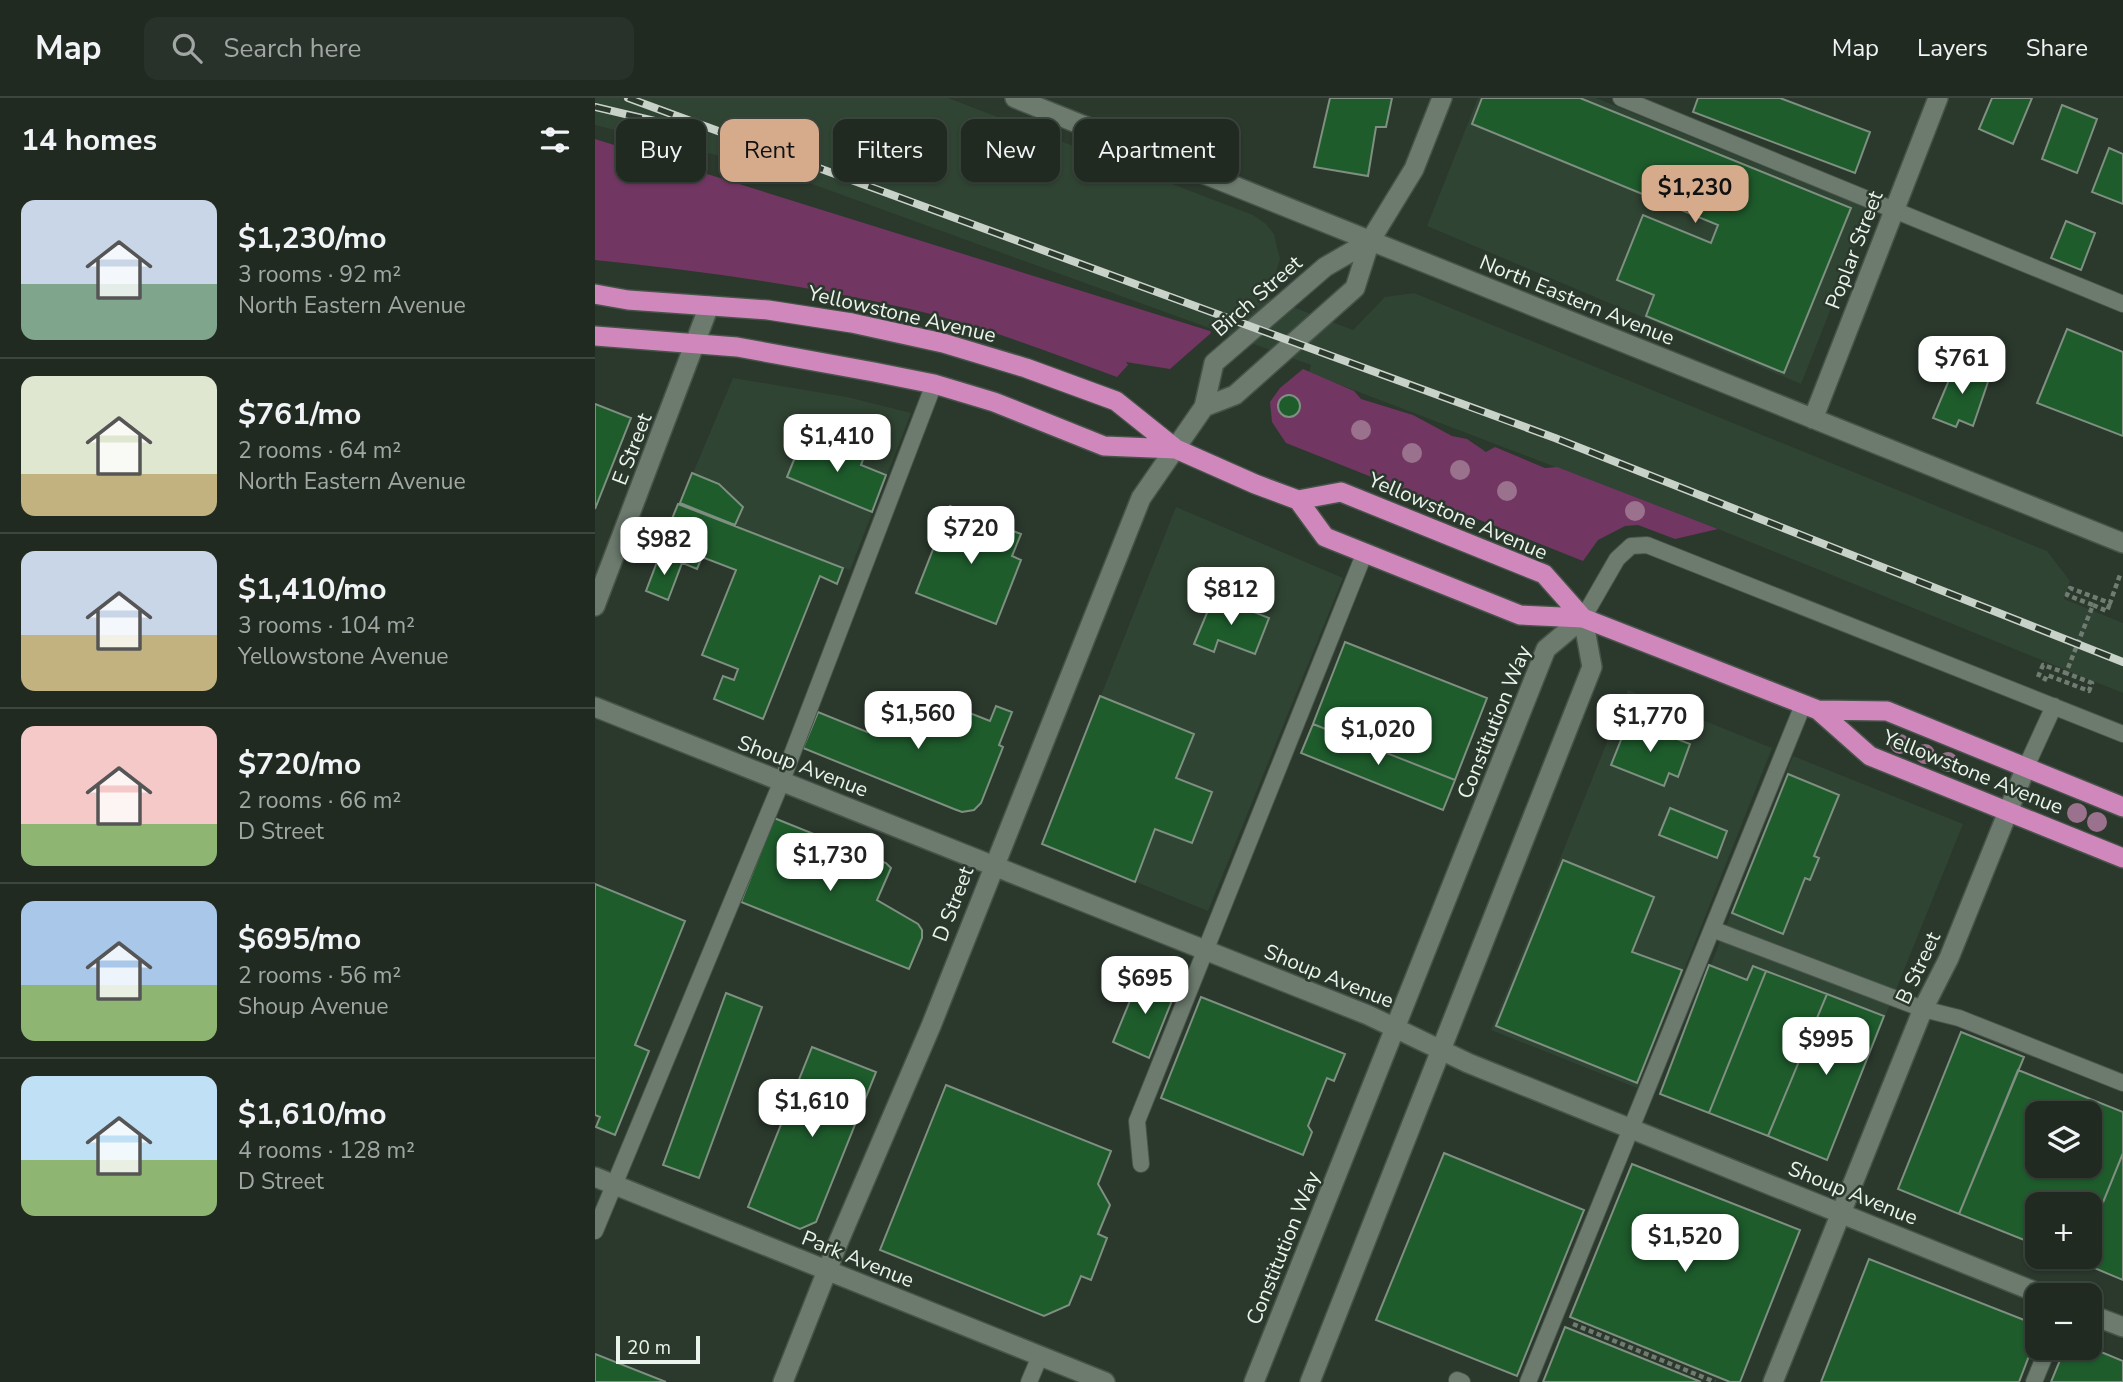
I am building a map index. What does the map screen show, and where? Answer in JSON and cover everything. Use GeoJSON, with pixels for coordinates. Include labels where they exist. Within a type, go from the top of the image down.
{"type":"FeatureCollection","features":[{"type":"Feature","properties":{"kind":"highway","name":"Yellowstone Avenue"},"geometry":{"type":"LineString","coordinates":[[595,294],[628,300],[768,310],[852,323],[943,343],[1026,368],[1115,401],[1176,449],[1298,500],[1325,537],[1520,615],[1583,618],[1810,708],[1870,756],[2123,858]]}},
{"type":"Feature","properties":{"kind":"highway","name":"Yellowstone Avenue"},"geometry":{"type":"LineString","coordinates":[[595,336],[758,350],[934,384],[994,402],[1104,446],[1176,449]]}},
{"type":"Feature","properties":{"kind":"highway","name":"Yellowstone Avenue"},"geometry":{"type":"LineString","coordinates":[[1298,500],[1341,492],[1544,574],[1583,618]]}},
{"type":"Feature","properties":{"kind":"highway","name":"Yellowstone Avenue"},"geometry":{"type":"LineString","coordinates":[[1810,708],[1887,711],[2123,807]]}},
{"type":"Feature","properties":{"kind":"street","name":"North Eastern Avenue"},"geometry":{"type":"LineString","coordinates":[[1016,98],[2123,543]]}},
{"type":"Feature","properties":{"kind":"street","name":"Birch Street"},"geometry":{"type":"LineString","coordinates":[[1204,407],[1235,395],[1355,288],[1370,241],[1414,169],[1442,98]]}},
{"type":"Feature","properties":{"kind":"street","name":"Poplar Street"},"geometry":{"type":"LineString","coordinates":[[1813,419],[1938,98]]}},
{"type":"Feature","properties":{"kind":"street","name":"Birch Street"},"geometry":{"type":"LineString","coordinates":[[1176,449],[1204,407],[1214,363],[1325,267],[1370,241]]}},
{"type":"Feature","properties":{"kind":"street","name":"E Street"},"geometry":{"type":"LineString","coordinates":[[595,606],[709,306]]}},
{"type":"Feature","properties":{"kind":"street","name":"D Street"},"geometry":{"type":"LineString","coordinates":[[783,1382],[826,1271],[931,1026],[993,864],[1141,498],[1176,449]]}},
{"type":"Feature","properties":{"kind":"street","name":"Constitution Way"},"geometry":{"type":"LineString","coordinates":[[1254,1382],[1546,649],[1583,618]]}},
{"type":"Feature","properties":{"kind":"street"},"geometry":{"type":"LineString","coordinates":[[1310,1382],[1592,667],[1583,618]]}},
{"type":"Feature","properties":{"kind":"street","name":"Shoup Avenue"},"geometry":{"type":"LineString","coordinates":[[595,707],[1396,1027],[1468,1063],[2025,1288]]}},
{"type":"Feature","properties":{"kind":"street","name":"B Street"},"geometry":{"type":"LineString","coordinates":[[1773,1382],[1923,1009],[1949,958],[2026,767]]}},
{"type":"Feature","properties":{"kind":"street","name":"Park Avenue"},"geometry":{"type":"LineString","coordinates":[[595,1177],[1105,1382]]}},
{"type":"Feature","properties":{"kind":"street"},"geometry":{"type":"LineString","coordinates":[[2102,1319],[2123,1327]]}},
{"type":"Feature","properties":{"kind":"lane"},"geometry":{"type":"LineString","coordinates":[[1621,98],[2123,304]]}},
{"type":"Feature","properties":{"kind":"lane"},"geometry":{"type":"LineString","coordinates":[[595,1231],[781,783],[934,384]]}},
{"type":"Feature","properties":{"kind":"lane"},"geometry":{"type":"LineString","coordinates":[[1583,618],[1617,559],[1632,546],[1647,545],[2123,734]]}},
{"type":"Feature","properties":{"kind":"lane"},"geometry":{"type":"LineString","coordinates":[[1141,1164],[1137,1121],[1365,552]]}},
{"type":"Feature","properties":{"kind":"lane"},"geometry":{"type":"LineString","coordinates":[[2026,767],[2054,706]]}},
{"type":"Feature","properties":{"kind":"lane"},"geometry":{"type":"LineString","coordinates":[[1528,1382],[1713,929],[1810,708]]}},
{"type":"Feature","properties":{"kind":"lane"},"geometry":{"type":"LineString","coordinates":[[1713,929],[1923,1009],[1959,1018],[2123,1083]]}},
{"type":"Feature","properties":{"kind":"lane"},"geometry":{"type":"LineString","coordinates":[[1029,1382],[1040,1356]]}},
{"type":"Feature","properties":{"kind":"lane"},"geometry":{"type":"LineString","coordinates":[[2034,1382],[2043,1360]]}},
{"type":"Feature","properties":{"kind":"path"},"geometry":{"type":"LineString","coordinates":[[2110,603],[2070,588],[2067,594],[2107,611],[2110,603],[2120,575]]}},
{"type":"Feature","properties":{"kind":"path"},"geometry":{"type":"LineString","coordinates":[[2066,673],[2093,605]]}},
{"type":"Feature","properties":{"kind":"path"},"geometry":{"type":"LineString","coordinates":[[2037,681],[2043,665],[2092,683],[2089,691],[2046,675],[2043,682],[2054,687]]}},
{"type":"Feature","properties":{"kind":"path"},"geometry":{"type":"LineString","coordinates":[[1555,1317],[1715,1382]]}},
{"type":"Feature","properties":{"kind":"shaded area"},"geometry":{"type":"Polygon","coordinates":[[[595,98],[948,98],[1003,119],[961,119],[961,182],[1060,182],[1060,141],[1074,146],[1074,182],[1167,182],[1253,215],[1266,224],[1274,234],[1280,259],[1274,278],[1259,294],[1353,330],[1385,297],[1414,293],[2047,551],[2070,581],[2064,599],[2123,623],[2123,693],[1718,529],[1309,373],[1311,365],[807,182],[819,182],[819,119],[720,119],[720,156],[706,153],[706,119],[616,119],[616,130],[595,125],[595,98]]]}},
{"type":"Feature","properties":{"kind":"shaded area"},"geometry":{"type":"Polygon","coordinates":[[[1478,98],[1596,98],[1870,210],[1801,384],[1427,226],[1478,98]]]}},
{"type":"Feature","properties":{"kind":"shaded area"},"geometry":{"type":"Polygon","coordinates":[[[595,139],[616,146],[616,182],[706,182],[706,174],[720,178],[720,182],[733,182],[1211,333],[1170,369],[1126,362],[1128,365],[1117,377],[988,331],[910,309],[753,280],[595,260],[595,139]]]}},
{"type":"Feature","properties":{"kind":"shaded area"},"geometry":{"type":"Polygon","coordinates":[[[1303,369],[1354,391],[1361,399],[1413,415],[1452,436],[1467,439],[1486,452],[1495,447],[1545,468],[1557,467],[1718,529],[1675,539],[1638,525],[1625,526],[1598,540],[1583,561],[1286,443],[1272,422],[1270,402],[1280,388],[1303,369]]]}},
{"type":"Feature","properties":{"kind":"shaded area"},"geometry":{"type":"Polygon","coordinates":[[[733,378],[847,397],[911,413],[850,570],[680,504],[733,378]]]}},
{"type":"Feature","properties":{"kind":"shaded area"},"geometry":{"type":"Polygon","coordinates":[[[1176,507],[1343,578],[1208,911],[1042,844],[1176,507]]]}},
{"type":"Feature","properties":{"kind":"shaded area"},"geometry":{"type":"Polygon","coordinates":[[[1628,690],[1772,748],[1637,1088],[1491,1030],[1628,690]]]}},
{"type":"Feature","properties":{"kind":"shaded area"},"geometry":{"type":"Polygon","coordinates":[[[1793,756],[1963,824],[1827,1160],[1660,1094],[1793,756]]]}},
{"type":"Feature","properties":{"kind":"building"},"geometry":{"type":"Polygon","coordinates":[[[1330,98],[1392,98],[1386,127],[1376,127],[1368,176],[1314,167],[1330,98]]]}},
{"type":"Feature","properties":{"kind":"building"},"geometry":{"type":"Polygon","coordinates":[[[1482,98],[1580,98],[1851,208],[1784,373],[1646,316],[1654,295],[1617,280],[1643,215],[1711,243],[1718,225],[1472,124],[1482,98]]]}},
{"type":"Feature","properties":{"kind":"building"},"geometry":{"type":"Polygon","coordinates":[[[1698,98],[1780,98],[1870,132],[1855,173],[1693,112],[1698,98]]]}},
{"type":"Feature","properties":{"kind":"building"},"geometry":{"type":"Polygon","coordinates":[[[1992,98],[2032,98],[2013,144],[1979,129],[1992,98]]]}},
{"type":"Feature","properties":{"kind":"building"},"geometry":{"type":"Polygon","coordinates":[[[2062,105],[2097,119],[2077,173],[2042,159],[2062,105]]]}},
{"type":"Feature","properties":{"kind":"building"},"geometry":{"type":"Polygon","coordinates":[[[2109,148],[2123,154],[2123,204],[2092,192],[2109,148]]]}},
{"type":"Feature","properties":{"kind":"building"},"geometry":{"type":"Polygon","coordinates":[[[2066,221],[2095,233],[2081,270],[2051,258],[2066,221]]]}},
{"type":"Feature","properties":{"kind":"building"},"geometry":{"type":"Polygon","coordinates":[[[2067,329],[2123,352],[2123,436],[2037,403],[2067,329]]]}},
{"type":"Feature","properties":{"kind":"building"},"geometry":{"type":"Polygon","coordinates":[[[1957,361],[1990,376],[1973,426],[1959,420],[1956,427],[1933,418],[1957,361]]]}},
{"type":"Feature","properties":{"kind":"building"},"geometry":{"type":"Polygon","coordinates":[[[1289,395],[1297,398],[1300,406],[1297,414],[1289,417],[1281,414],[1278,406],[1281,398],[1289,395]]]}},
{"type":"Feature","properties":{"kind":"building"},"geometry":{"type":"Polygon","coordinates":[[[595,404],[631,418],[595,509],[595,404]]]}},
{"type":"Feature","properties":{"kind":"building"},"geometry":{"type":"Polygon","coordinates":[[[802,440],[823,450],[827,442],[864,457],[861,465],[886,475],[872,512],[787,477],[802,440]]]}},
{"type":"Feature","properties":{"kind":"building"},"geometry":{"type":"Polygon","coordinates":[[[692,473],[719,484],[743,507],[735,525],[680,503],[692,473]]]}},
{"type":"Feature","properties":{"kind":"building"},"geometry":{"type":"Polygon","coordinates":[[[678,504],[843,568],[837,584],[820,576],[763,719],[714,699],[723,676],[734,680],[738,669],[702,655],[736,570],[702,557],[697,569],[658,553],[678,504]]]}},
{"type":"Feature","properties":{"kind":"building"},"geometry":{"type":"Polygon","coordinates":[[[950,506],[1021,534],[1012,556],[1021,560],[996,624],[916,593],[950,506]]]}},
{"type":"Feature","properties":{"kind":"building"},"geometry":{"type":"Polygon","coordinates":[[[660,554],[682,563],[668,600],[646,591],[660,554]]]}},
{"type":"Feature","properties":{"kind":"building"},"geometry":{"type":"Polygon","coordinates":[[[1214,596],[1269,618],[1255,654],[1218,640],[1214,652],[1194,644],[1214,596]]]}},
{"type":"Feature","properties":{"kind":"building"},"geometry":{"type":"Polygon","coordinates":[[[1345,642],[1487,698],[1455,780],[1313,724],[1345,642]]]}},
{"type":"Feature","properties":{"kind":"building"},"geometry":{"type":"Polygon","coordinates":[[[880,696],[950,724],[957,708],[990,721],[996,706],[1012,712],[999,745],[1003,747],[981,803],[974,810],[962,812],[803,748],[818,712],[867,732],[880,696]]]}},
{"type":"Feature","properties":{"kind":"building"},"geometry":{"type":"Polygon","coordinates":[[[1100,696],[1194,734],[1176,778],[1212,792],[1192,843],[1155,829],[1135,882],[1042,844],[1100,696]]]}},
{"type":"Feature","properties":{"kind":"building"},"geometry":{"type":"Polygon","coordinates":[[[1629,720],[1690,744],[1678,777],[1669,773],[1664,786],[1611,765],[1629,720]]]}},
{"type":"Feature","properties":{"kind":"building"},"geometry":{"type":"Polygon","coordinates":[[[1313,724],[1455,780],[1443,810],[1301,753],[1313,724]]]}},
{"type":"Feature","properties":{"kind":"building"},"geometry":{"type":"Polygon","coordinates":[[[1788,774],[1839,795],[1814,856],[1819,858],[1810,880],[1805,878],[1783,934],[1732,913],[1788,774]]]}},
{"type":"Feature","properties":{"kind":"building"},"geometry":{"type":"Polygon","coordinates":[[[1670,808],[1727,831],[1717,858],[1659,835],[1670,808]]]}},
{"type":"Feature","properties":{"kind":"building"},"geometry":{"type":"Polygon","coordinates":[[[774,818],[886,863],[891,868],[877,900],[918,924],[922,930],[922,938],[909,969],[741,902],[774,818]]]}},
{"type":"Feature","properties":{"kind":"building"},"geometry":{"type":"Polygon","coordinates":[[[1563,860],[1654,897],[1632,952],[1682,970],[1637,1083],[1496,1026],[1563,860]]]}},
{"type":"Feature","properties":{"kind":"building"},"geometry":{"type":"Polygon","coordinates":[[[595,884],[685,921],[635,1045],[649,1051],[615,1135],[596,1127],[600,1117],[595,1115],[595,884]]]}},
{"type":"Feature","properties":{"kind":"building"},"geometry":{"type":"Polygon","coordinates":[[[1709,965],[1747,980],[1753,966],[1766,971],[1709,1113],[1660,1094],[1709,965]]]}},
{"type":"Feature","properties":{"kind":"building"},"geometry":{"type":"Polygon","coordinates":[[[1766,971],[1827,994],[1768,1136],[1709,1113],[1766,971]]]}},
{"type":"Feature","properties":{"kind":"building"},"geometry":{"type":"Polygon","coordinates":[[[1141,974],[1177,988],[1149,1058],[1113,1042],[1141,974]]]}},
{"type":"Feature","properties":{"kind":"building"},"geometry":{"type":"Polygon","coordinates":[[[726,993],[762,1007],[699,1178],[663,1165],[726,993]]]}},
{"type":"Feature","properties":{"kind":"building"},"geometry":{"type":"Polygon","coordinates":[[[1827,994],[1884,1016],[1827,1160],[1768,1136],[1827,994]]]}},
{"type":"Feature","properties":{"kind":"building"},"geometry":{"type":"Polygon","coordinates":[[[1201,997],[1345,1054],[1334,1081],[1327,1078],[1308,1126],[1312,1132],[1303,1155],[1161,1098],[1201,997]]]}},
{"type":"Feature","properties":{"kind":"building"},"geometry":{"type":"Polygon","coordinates":[[[1961,1032],[2024,1057],[1959,1214],[1898,1189],[1961,1032]]]}},
{"type":"Feature","properties":{"kind":"building"},"geometry":{"type":"Polygon","coordinates":[[[812,1047],[876,1072],[816,1222],[800,1229],[748,1207],[812,1047]]]}},
{"type":"Feature","properties":{"kind":"building"},"geometry":{"type":"Polygon","coordinates":[[[2018,1070],[2096,1101],[2025,1101],[2025,1178],[2102,1178],[2102,1104],[2123,1112],[2123,1153],[2102,1205],[2102,1192],[2025,1192],[2025,1240],[1959,1214],[2018,1070]]]}},
{"type":"Feature","properties":{"kind":"building"},"geometry":{"type":"Polygon","coordinates":[[[946,1085],[1111,1151],[1098,1184],[1110,1205],[1098,1234],[1107,1238],[1091,1280],[1081,1276],[1069,1305],[1044,1316],[880,1250],[946,1085]]]}},
{"type":"Feature","properties":{"kind":"building"},"geometry":{"type":"Polygon","coordinates":[[[1444,1153],[1584,1210],[1517,1376],[1376,1320],[1444,1153]]]}},
{"type":"Feature","properties":{"kind":"building"},"geometry":{"type":"Polygon","coordinates":[[[2123,1153],[2123,1280],[2097,1269],[2102,1269],[2102,1205],[2123,1153]]]}},
{"type":"Feature","properties":{"kind":"building"},"geometry":{"type":"Polygon","coordinates":[[[1632,1164],[1800,1230],[1740,1382],[1730,1382],[1570,1317],[1632,1164]]]}},
{"type":"Feature","properties":{"kind":"building"},"geometry":{"type":"Polygon","coordinates":[[[1869,1259],[2025,1320],[2025,1360],[2027,1360],[2019,1382],[1821,1382],[1869,1259]]]}},
{"type":"Feature","properties":{"kind":"building"},"geometry":{"type":"Polygon","coordinates":[[[1565,1327],[1701,1382],[1543,1382],[1565,1327]]]}},
{"type":"Feature","properties":{"kind":"building"},"geometry":{"type":"Polygon","coordinates":[[[2102,1352],[2123,1361],[2123,1382],[2051,1382],[2060,1360],[2102,1360],[2102,1352]]]}},
{"type":"Feature","properties":{"kind":"building"},"geometry":{"type":"Polygon","coordinates":[[[595,1354],[666,1382],[595,1382],[595,1354]]]}},
{"type":"Feature","properties":{"kind":"railway"},"geometry":{"type":"LineString","coordinates":[[628,98],[1555,438],[2123,662]]}},
{"type":"Feature","properties":{"kind":"railway"},"geometry":{"type":"LineString","coordinates":[[595,107],[646,119]]}}]}
